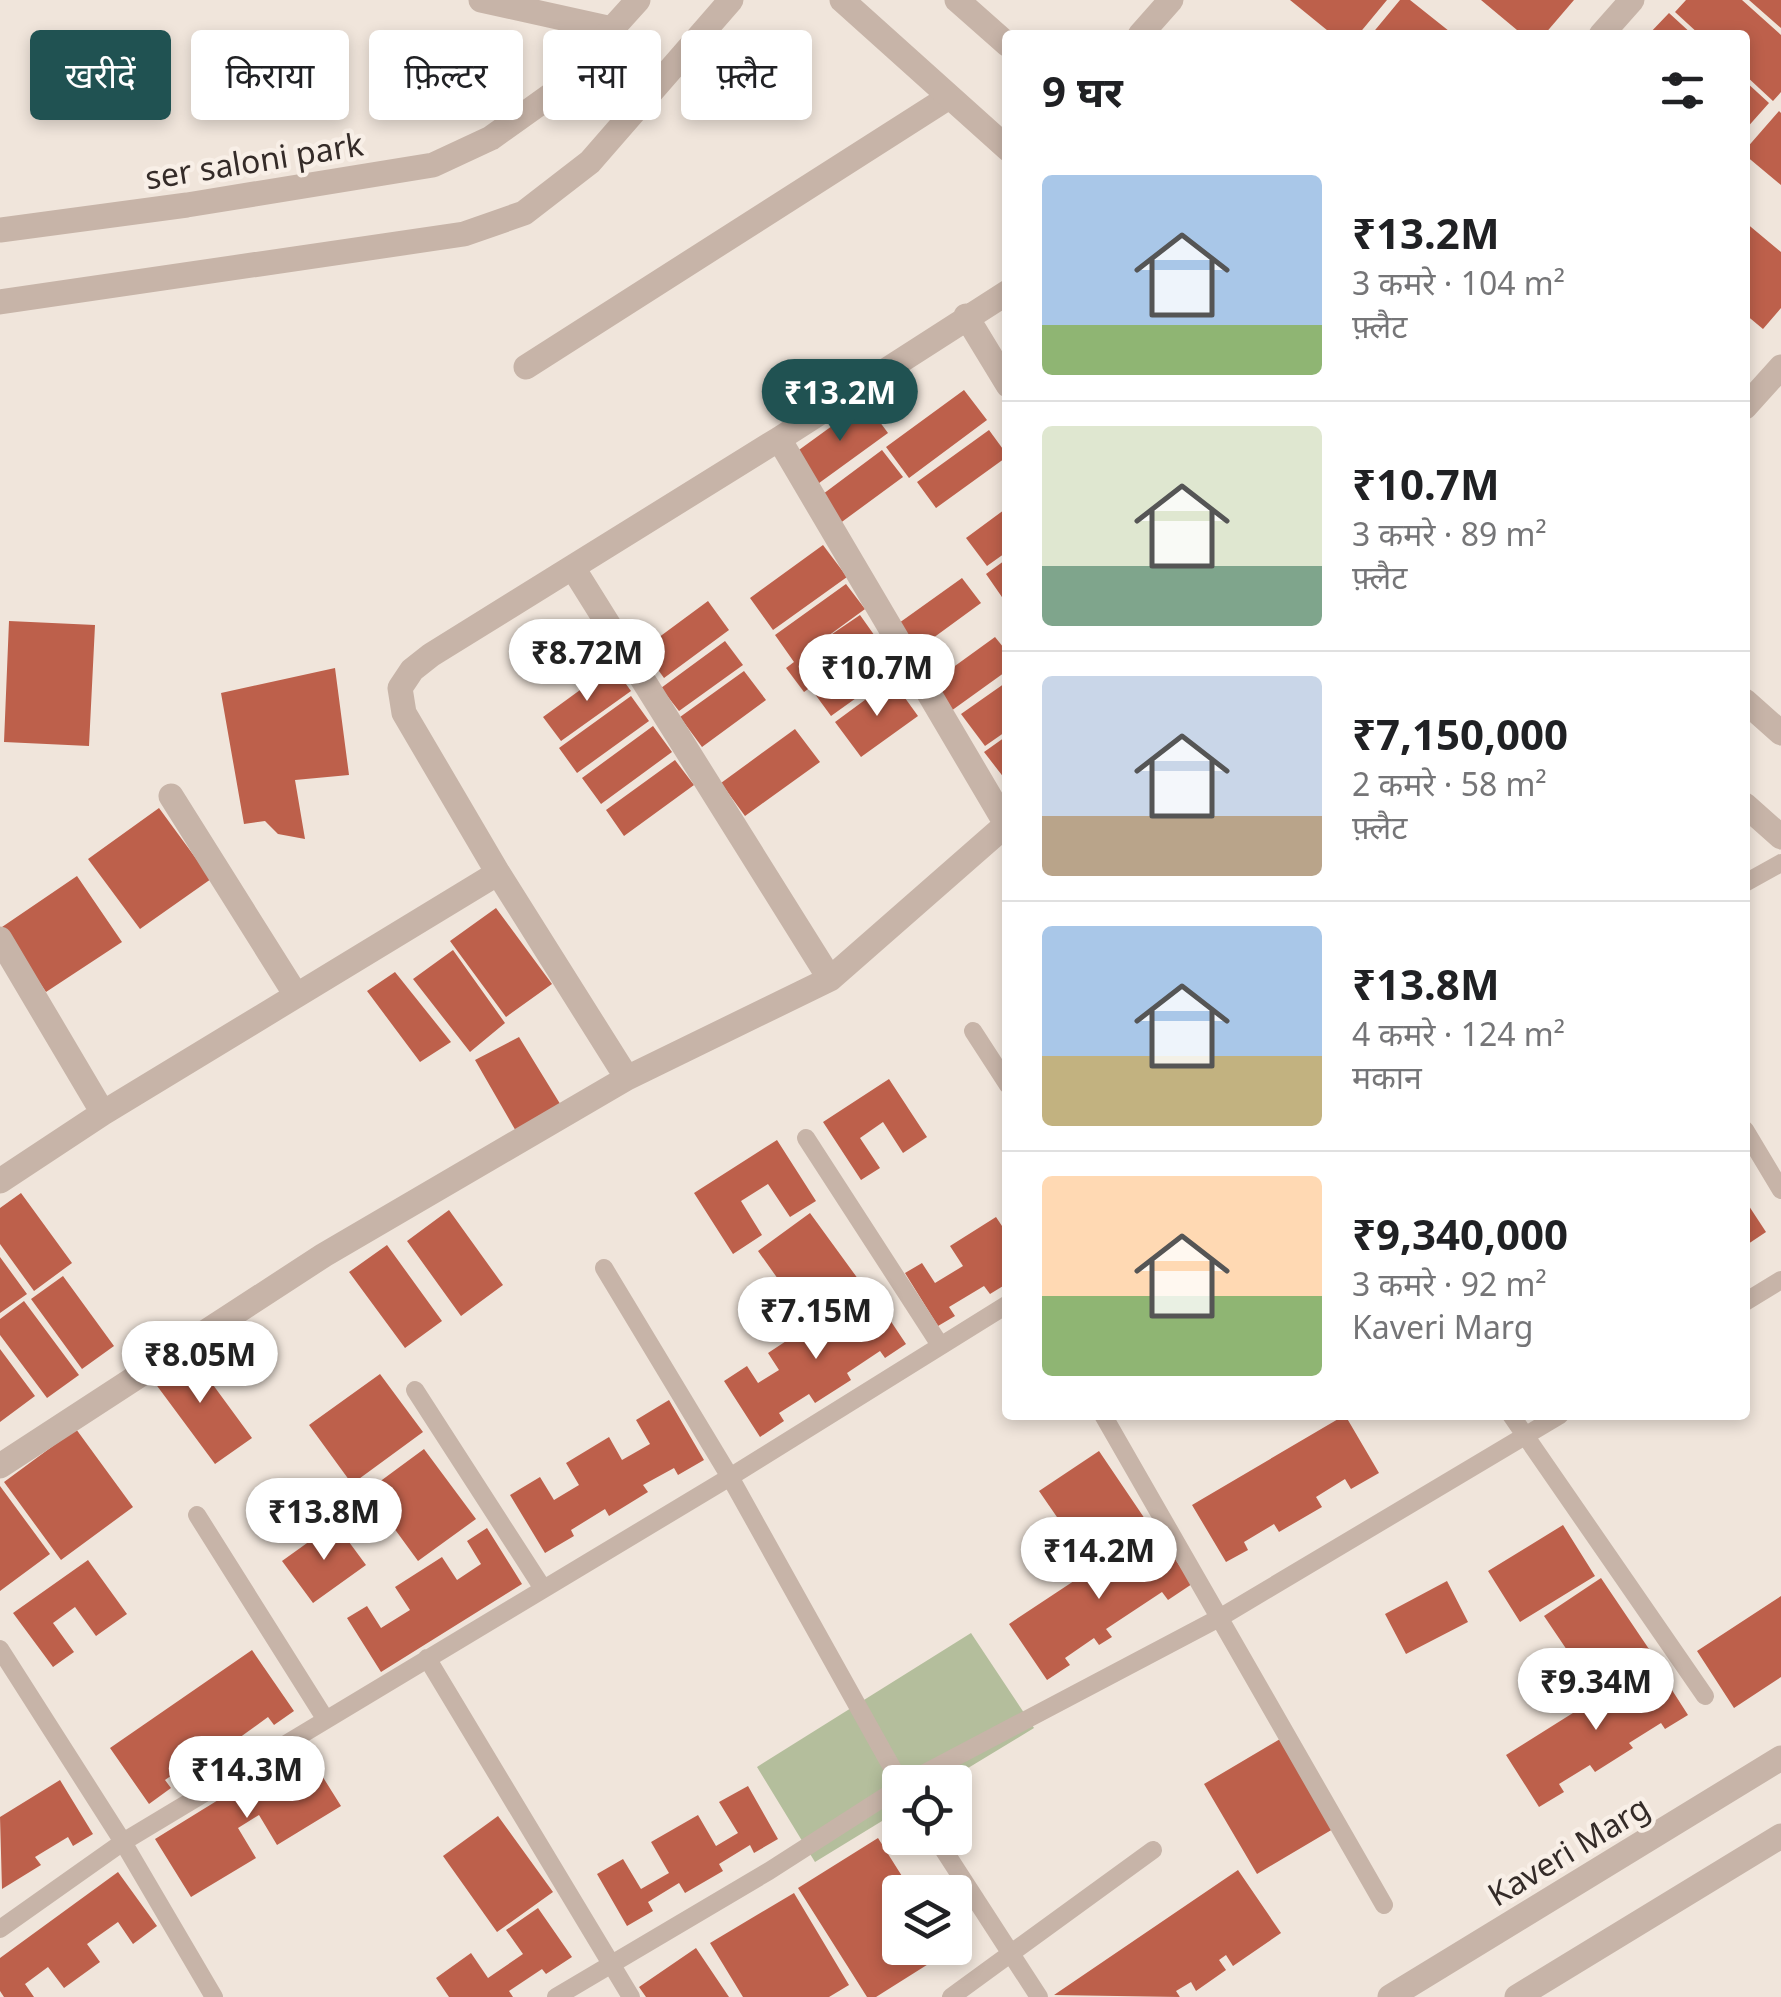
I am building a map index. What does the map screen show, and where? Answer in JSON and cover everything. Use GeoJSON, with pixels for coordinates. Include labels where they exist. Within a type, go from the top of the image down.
{"type":"FeatureCollection","features":[{"type":"Feature","properties":{"kind":"street"},"geometry":{"type":"LineString","coordinates":[[481,0],[612,29]]}},
{"type":"Feature","properties":{"kind":"street","name":"ser saloni park"},"geometry":{"type":"LineString","coordinates":[[0,230],[187,205],[433,165],[491,138],[554,92],[638,0]]}},
{"type":"Feature","properties":{"kind":"street"},"geometry":{"type":"LineString","coordinates":[[0,302],[464,234],[524,213],[590,162],[731,0]]}},
{"type":"Feature","properties":{"kind":"street"},"geometry":{"type":"LineString","coordinates":[[842,0],[1002,144]]}},
{"type":"Feature","properties":{"kind":"street"},"geometry":{"type":"LineString","coordinates":[[957,0],[1002,40]]}},
{"type":"Feature","properties":{"kind":"street"},"geometry":{"type":"LineString","coordinates":[[1144,30],[1171,0]]}},
{"type":"Feature","properties":{"kind":"street"},"geometry":{"type":"LineString","coordinates":[[1605,30],[1632,0]]}},
{"type":"Feature","properties":{"kind":"street"},"geometry":{"type":"LineString","coordinates":[[526,367],[949,97]]}},
{"type":"Feature","properties":{"kind":"street"},"geometry":{"type":"LineString","coordinates":[[627,1078],[498,874],[404,713],[400,688],[412,670],[430,655],[779,440],[1002,295]]}},
{"type":"Feature","properties":{"kind":"street"},"geometry":{"type":"LineString","coordinates":[[966,316],[1002,375]]}},
{"type":"Feature","properties":{"kind":"street"},"geometry":{"type":"LineString","coordinates":[[1750,401],[1781,367]]}},
{"type":"Feature","properties":{"kind":"street"},"geometry":{"type":"LineString","coordinates":[[779,440],[1002,816]]}},
{"type":"Feature","properties":{"kind":"street"},"geometry":{"type":"LineString","coordinates":[[573,568],[830,979]]}},
{"type":"Feature","properties":{"kind":"street"},"geometry":{"type":"LineString","coordinates":[[1750,705],[1781,733]]}},
{"type":"Feature","properties":{"kind":"street"},"geometry":{"type":"LineString","coordinates":[[171,796],[296,996]]}},
{"type":"Feature","properties":{"kind":"street"},"geometry":{"type":"LineString","coordinates":[[1750,809],[1781,837]]}},
{"type":"Feature","properties":{"kind":"street"},"geometry":{"type":"LineString","coordinates":[[0,1466],[324,1255],[627,1078],[830,979],[1002,828]]}},
{"type":"Feature","properties":{"kind":"street"},"geometry":{"type":"LineString","coordinates":[[0,1180],[102,1112],[498,874]]}},
{"type":"Feature","properties":{"kind":"street"},"geometry":{"type":"LineString","coordinates":[[0,938],[102,1112]]}},
{"type":"Feature","properties":{"kind":"street","name":"Kaveri Marg"},"geometry":{"type":"LineString","coordinates":[[1390,1997],[1781,1758]]}},
{"type":"Feature","properties":{"kind":"street"},"geometry":{"type":"LineString","coordinates":[[1517,1997],[1781,1836]]}},
{"type":"Feature","properties":{"kind":"lane"},"geometry":{"type":"LineString","coordinates":[[1750,879],[1781,863]]}},
{"type":"Feature","properties":{"kind":"lane"},"geometry":{"type":"LineString","coordinates":[[973,1030],[1002,1076]]}},
{"type":"Feature","properties":{"kind":"lane"},"geometry":{"type":"LineString","coordinates":[[806,1138],[940,1345]]}},
{"type":"Feature","properties":{"kind":"lane"},"geometry":{"type":"LineString","coordinates":[[1750,1138],[1781,1190]]}},
{"type":"Feature","properties":{"kind":"lane"},"geometry":{"type":"LineString","coordinates":[[604,1268],[730,1477],[889,1765]]}},
{"type":"Feature","properties":{"kind":"lane"},"geometry":{"type":"LineString","coordinates":[[1750,1299],[1781,1280]]}},
{"type":"Feature","properties":{"kind":"lane"},"geometry":{"type":"LineString","coordinates":[[0,1929],[124,1842],[730,1477],[1002,1308]]}},
{"type":"Feature","properties":{"kind":"lane"},"geometry":{"type":"LineString","coordinates":[[415,1390],[542,1587]]}},
{"type":"Feature","properties":{"kind":"lane"},"geometry":{"type":"LineString","coordinates":[[1105,1420],[1384,1906]]}},
{"type":"Feature","properties":{"kind":"lane"},"geometry":{"type":"LineString","coordinates":[[1514,1420],[1705,1696]]}},
{"type":"Feature","properties":{"kind":"lane"},"geometry":{"type":"LineString","coordinates":[[940,1765],[1221,1618],[1552,1420]]}},
{"type":"Feature","properties":{"kind":"lane"},"geometry":{"type":"LineString","coordinates":[[196,1515],[326,1720]]}},
{"type":"Feature","properties":{"kind":"lane"},"geometry":{"type":"LineString","coordinates":[[0,1649],[124,1842],[214,1997]]}},
{"type":"Feature","properties":{"kind":"lane"},"geometry":{"type":"LineString","coordinates":[[427,1658],[631,1997]]}},
{"type":"Feature","properties":{"kind":"lane"},"geometry":{"type":"LineString","coordinates":[[556,1997],[769,1870],[882,1797]]}},
{"type":"Feature","properties":{"kind":"lane"},"geometry":{"type":"LineString","coordinates":[[951,1997],[1153,1850]]}},
{"type":"Feature","properties":{"kind":"lane"},"geometry":{"type":"LineString","coordinates":[[947,1855],[1039,1997]]}},
{"type":"Feature","properties":{"kind":"green space"},"geometry":{"type":"Polygon","coordinates":[[[971,1633],[1034,1728],[972,1766],[882,1765],[882,1821],[815,1862],[757,1767],[971,1633]]]}},
{"type":"Feature","properties":{"kind":"building"},"geometry":{"type":"Polygon","coordinates":[[[1290,0],[1387,0],[1362,30],[1327,30],[1290,0]]]}},
{"type":"Feature","properties":{"kind":"building"},"geometry":{"type":"Polygon","coordinates":[[[1400,0],[1410,0],[1448,30],[1375,30],[1400,0]]]}},
{"type":"Feature","properties":{"kind":"building"},"geometry":{"type":"Polygon","coordinates":[[[1481,0],[1574,0],[1548,30],[1517,30],[1481,0]]]}},
{"type":"Feature","properties":{"kind":"building"},"geometry":{"type":"Polygon","coordinates":[[[1686,0],[1742,0],[1781,35],[1781,92],[1773,101],[1750,80],[1750,30],[1695,30],[1675,12],[1686,0]]]}},
{"type":"Feature","properties":{"kind":"building"},"geometry":{"type":"Polygon","coordinates":[[[1749,0],[1781,0],[1781,28],[1749,0]]]}},
{"type":"Feature","properties":{"kind":"building"},"geometry":{"type":"Polygon","coordinates":[[[1669,13],[1688,30],[1653,30],[1669,13]]]}},
{"type":"Feature","properties":{"kind":"building"},"geometry":{"type":"Polygon","coordinates":[[[1750,86],[1769,103],[1750,124],[1750,86]]]}},
{"type":"Feature","properties":{"kind":"building"},"geometry":{"type":"Polygon","coordinates":[[[1779,111],[1781,185],[1750,159],[1750,144],[1779,111]]]}},
{"type":"Feature","properties":{"kind":"building"},"geometry":{"type":"Polygon","coordinates":[[[1750,226],[1781,252],[1781,308],[1763,329],[1750,318],[1750,226]]]}},
{"type":"Feature","properties":{"kind":"building"},"geometry":{"type":"Polygon","coordinates":[[[964,390],[987,420],[909,478],[886,447],[964,390]]]}},
{"type":"Feature","properties":{"kind":"building"},"geometry":{"type":"Polygon","coordinates":[[[865,402],[888,433],[815,486],[792,455],[865,402]]]}},
{"type":"Feature","properties":{"kind":"building"},"geometry":{"type":"Polygon","coordinates":[[[989,430],[1002,448],[1002,460],[936,508],[917,482],[989,430]]]}},
{"type":"Feature","properties":{"kind":"building"},"geometry":{"type":"Polygon","coordinates":[[[882,450],[903,477],[839,524],[819,497],[882,450]]]}},
{"type":"Feature","properties":{"kind":"building"},"geometry":{"type":"Polygon","coordinates":[[[1002,511],[1002,555],[987,566],[966,538],[1002,511]]]}},
{"type":"Feature","properties":{"kind":"building"},"geometry":{"type":"Polygon","coordinates":[[[823,545],[847,577],[773,630],[750,598],[823,545]]]}},
{"type":"Feature","properties":{"kind":"building"},"geometry":{"type":"Polygon","coordinates":[[[1002,562],[1002,597],[986,574],[1002,562]]]}},
{"type":"Feature","properties":{"kind":"building"},"geometry":{"type":"Polygon","coordinates":[[[962,578],[981,603],[918,649],[899,623],[962,578]]]}},
{"type":"Feature","properties":{"kind":"building"},"geometry":{"type":"Polygon","coordinates":[[[846,584],[865,609],[813,647],[860,615],[877,639],[804,692],[786,668],[794,662],[775,635],[846,584]]]}},
{"type":"Feature","properties":{"kind":"building"},"geometry":{"type":"Polygon","coordinates":[[[708,601],[729,630],[664,678],[643,649],[708,601]]]}},
{"type":"Feature","properties":{"kind":"building"},"geometry":{"type":"Polygon","coordinates":[[[9,621],[95,625],[89,746],[4,742],[9,621]]]}},
{"type":"Feature","properties":{"kind":"building"},"geometry":{"type":"Polygon","coordinates":[[[995,637],[1002,646],[1002,674],[951,711],[930,684],[995,637]]]}},
{"type":"Feature","properties":{"kind":"building"},"geometry":{"type":"Polygon","coordinates":[[[725,641],[743,665],[679,711],[661,688],[725,641]]]}},
{"type":"Feature","properties":{"kind":"building"},"geometry":{"type":"Polygon","coordinates":[[[878,642],[898,668],[831,716],[812,690],[878,642]]]}},
{"type":"Feature","properties":{"kind":"building"},"geometry":{"type":"Polygon","coordinates":[[[613,666],[631,691],[561,741],[543,717],[613,666]]]}},
{"type":"Feature","properties":{"kind":"building"},"geometry":{"type":"Polygon","coordinates":[[[335,668],[349,775],[295,780],[305,839],[278,834],[265,821],[244,824],[221,693],[335,668]]]}},
{"type":"Feature","properties":{"kind":"building"},"geometry":{"type":"Polygon","coordinates":[[[744,671],[766,700],[702,747],[680,717],[744,671]]]}},
{"type":"Feature","properties":{"kind":"building"},"geometry":{"type":"Polygon","coordinates":[[[892,680],[918,716],[861,757],[835,722],[892,680]]]}},
{"type":"Feature","properties":{"kind":"building"},"geometry":{"type":"Polygon","coordinates":[[[1002,685],[1002,734],[985,746],[961,714],[1002,685]]]}},
{"type":"Feature","properties":{"kind":"building"},"geometry":{"type":"Polygon","coordinates":[[[631,696],[649,721],[577,773],[559,748],[631,696]]]}},
{"type":"Feature","properties":{"kind":"building"},"geometry":{"type":"Polygon","coordinates":[[[653,726],[672,752],[601,804],[582,778],[653,726]]]}},
{"type":"Feature","properties":{"kind":"building"},"geometry":{"type":"Polygon","coordinates":[[[795,729],[820,762],[745,816],[721,783],[795,729]]]}},
{"type":"Feature","properties":{"kind":"building"},"geometry":{"type":"Polygon","coordinates":[[[1002,739],[1002,775],[984,752],[1002,739]]]}},
{"type":"Feature","properties":{"kind":"building"},"geometry":{"type":"Polygon","coordinates":[[[675,760],[694,785],[624,836],[606,810],[675,760]]]}},
{"type":"Feature","properties":{"kind":"building"},"geometry":{"type":"Polygon","coordinates":[[[159,808],[211,879],[140,929],[88,859],[159,808]]]}},
{"type":"Feature","properties":{"kind":"building"},"geometry":{"type":"Polygon","coordinates":[[[77,876],[122,942],[46,992],[2,927],[77,876]]]}},
{"type":"Feature","properties":{"kind":"building"},"geometry":{"type":"Polygon","coordinates":[[[496,908],[552,984],[506,1017],[450,941],[496,908]]]}},
{"type":"Feature","properties":{"kind":"building"},"geometry":{"type":"Polygon","coordinates":[[[453,950],[505,1023],[470,1052],[413,979],[453,950]]]}},
{"type":"Feature","properties":{"kind":"building"},"geometry":{"type":"Polygon","coordinates":[[[395,972],[451,1042],[420,1062],[367,991],[395,972]]]}},
{"type":"Feature","properties":{"kind":"building"},"geometry":{"type":"Polygon","coordinates":[[[519,1037],[562,1107],[517,1133],[475,1060],[519,1037]]]}},
{"type":"Feature","properties":{"kind":"building"},"geometry":{"type":"Polygon","coordinates":[[[889,1079],[927,1137],[903,1153],[883,1122],[860,1138],[880,1168],[861,1180],[823,1122],[889,1079]]]}},
{"type":"Feature","properties":{"kind":"building"},"geometry":{"type":"Polygon","coordinates":[[[777,1140],[816,1201],[790,1217],[768,1184],[741,1201],[762,1235],[733,1254],[694,1193],[777,1140]]]}},
{"type":"Feature","properties":{"kind":"building"},"geometry":{"type":"Polygon","coordinates":[[[21,1193],[72,1263],[34,1291],[0,1244],[0,1208],[21,1193]]]}},
{"type":"Feature","properties":{"kind":"building"},"geometry":{"type":"Polygon","coordinates":[[[1750,1208],[1766,1232],[1750,1243],[1750,1208]]]}},
{"type":"Feature","properties":{"kind":"building"},"geometry":{"type":"Polygon","coordinates":[[[449,1210],[503,1285],[461,1316],[407,1241],[449,1210]]]}},
{"type":"Feature","properties":{"kind":"building"},"geometry":{"type":"Polygon","coordinates":[[[810,1213],[861,1283],[808,1321],[758,1251],[810,1213]]]}},
{"type":"Feature","properties":{"kind":"building"},"geometry":{"type":"Polygon","coordinates":[[[996,1217],[1002,1226],[1002,1287],[990,1294],[984,1286],[949,1307],[955,1316],[938,1326],[905,1273],[922,1263],[935,1283],[963,1266],[950,1246],[996,1217]]]}},
{"type":"Feature","properties":{"kind":"building"},"geometry":{"type":"Polygon","coordinates":[[[387,1245],[442,1321],[405,1348],[349,1272],[387,1245]]]}},
{"type":"Feature","properties":{"kind":"building"},"geometry":{"type":"Polygon","coordinates":[[[0,1257],[27,1294],[0,1313],[0,1257]]]}},
{"type":"Feature","properties":{"kind":"building"},"geometry":{"type":"Polygon","coordinates":[[[63,1276],[114,1346],[82,1369],[31,1299],[63,1276]]]}},
{"type":"Feature","properties":{"kind":"building"},"geometry":{"type":"Polygon","coordinates":[[[868,1287],[906,1344],[885,1358],[880,1351],[847,1373],[851,1380],[815,1403],[809,1394],[779,1413],[784,1421],[760,1437],[724,1381],[747,1366],[758,1383],[779,1370],[768,1353],[815,1322],[826,1341],[844,1329],[832,1311],[868,1287]]]}},
{"type":"Feature","properties":{"kind":"building"},"geometry":{"type":"Polygon","coordinates":[[[24,1301],[79,1375],[47,1398],[0,1335],[0,1319],[24,1301]]]}},
{"type":"Feature","properties":{"kind":"building"},"geometry":{"type":"Polygon","coordinates":[[[186,1348],[252,1438],[215,1464],[149,1375],[186,1348]]]}},
{"type":"Feature","properties":{"kind":"building"},"geometry":{"type":"Polygon","coordinates":[[[0,1349],[35,1396],[0,1422],[0,1349]]]}},
{"type":"Feature","properties":{"kind":"building"},"geometry":{"type":"Polygon","coordinates":[[[380,1374],[423,1432],[352,1484],[309,1425],[380,1374]]]}},
{"type":"Feature","properties":{"kind":"building"},"geometry":{"type":"Polygon","coordinates":[[[669,1400],[704,1460],[678,1475],[674,1468],[643,1485],[648,1492],[609,1516],[605,1509],[571,1530],[574,1536],[545,1553],[510,1495],[540,1477],[554,1500],[579,1485],[566,1463],[609,1437],[622,1460],[650,1444],[636,1420],[669,1400]]]}},
{"type":"Feature","properties":{"kind":"building"},"geometry":{"type":"Polygon","coordinates":[[[1336,1420],[1348,1420],[1379,1473],[1351,1489],[1345,1479],[1316,1497],[1322,1507],[1279,1532],[1274,1524],[1244,1542],[1248,1550],[1226,1562],[1192,1505],[1336,1420]]]}},
{"type":"Feature","properties":{"kind":"building"},"geometry":{"type":"Polygon","coordinates":[[[76,1429],[133,1507],[61,1560],[4,1482],[76,1429]]]}},
{"type":"Feature","properties":{"kind":"building"},"geometry":{"type":"Polygon","coordinates":[[[424,1449],[476,1519],[418,1561],[367,1491],[424,1449]]]}},
{"type":"Feature","properties":{"kind":"building"},"geometry":{"type":"Polygon","coordinates":[[[1099,1451],[1147,1522],[1088,1562],[1039,1491],[1099,1451]]]}},
{"type":"Feature","properties":{"kind":"building"},"geometry":{"type":"Polygon","coordinates":[[[0,1486],[50,1554],[0,1591],[0,1486]]]}},
{"type":"Feature","properties":{"kind":"building"},"geometry":{"type":"Polygon","coordinates":[[[335,1523],[366,1565],[313,1603],[282,1561],[335,1523]]]}},
{"type":"Feature","properties":{"kind":"building"},"geometry":{"type":"Polygon","coordinates":[[[1563,1525],[1595,1576],[1520,1622],[1488,1571],[1563,1525]]]}},
{"type":"Feature","properties":{"kind":"building"},"geometry":{"type":"Polygon","coordinates":[[[487,1528],[522,1584],[381,1672],[347,1618],[367,1606],[381,1628],[410,1610],[395,1587],[442,1557],[457,1580],[481,1564],[467,1541],[487,1528]]]}},
{"type":"Feature","properties":{"kind":"building"},"geometry":{"type":"Polygon","coordinates":[[[1154,1528],[1192,1584],[1168,1600],[1162,1592],[1106,1629],[1112,1637],[1099,1645],[1094,1638],[1065,1658],[1070,1665],[1047,1680],[1009,1624],[1154,1528]]]}},
{"type":"Feature","properties":{"kind":"building"},"geometry":{"type":"Polygon","coordinates":[[[88,1560],[127,1614],[96,1636],[75,1607],[53,1623],[74,1652],[53,1667],[13,1613],[88,1560]]]}},
{"type":"Feature","properties":{"kind":"building"},"geometry":{"type":"Polygon","coordinates":[[[1601,1578],[1653,1655],[1596,1693],[1544,1616],[1601,1578]]]}},
{"type":"Feature","properties":{"kind":"building"},"geometry":{"type":"Polygon","coordinates":[[[1447,1581],[1468,1622],[1406,1654],[1385,1614],[1447,1581]]]}},
{"type":"Feature","properties":{"kind":"building"},"geometry":{"type":"Polygon","coordinates":[[[1781,1596],[1781,1677],[1734,1708],[1697,1651],[1781,1596]]]}},
{"type":"Feature","properties":{"kind":"building"},"geometry":{"type":"Polygon","coordinates":[[[252,1650],[294,1711],[274,1725],[268,1717],[239,1738],[243,1743],[202,1771],[195,1759],[165,1780],[171,1788],[149,1804],[110,1748],[252,1650]]]}},
{"type":"Feature","properties":{"kind":"building"},"geometry":{"type":"Polygon","coordinates":[[[1654,1662],[1688,1715],[1665,1729],[1661,1723],[1629,1743],[1633,1748],[1595,1772],[1590,1765],[1559,1784],[1564,1792],[1539,1807],[1506,1755],[1654,1662]]]}},
{"type":"Feature","properties":{"kind":"building"},"geometry":{"type":"Polygon","coordinates":[[[1280,1739],[1333,1829],[1257,1874],[1204,1784],[1280,1739]]]}},
{"type":"Feature","properties":{"kind":"building"},"geometry":{"type":"Polygon","coordinates":[[[304,1747],[341,1806],[277,1845],[259,1815],[238,1828],[256,1858],[191,1897],[155,1839],[304,1747]]]}},
{"type":"Feature","properties":{"kind":"building"},"geometry":{"type":"Polygon","coordinates":[[[60,1780],[93,1834],[73,1846],[68,1837],[35,1857],[41,1865],[2,1889],[0,1817],[60,1780]]]}},
{"type":"Feature","properties":{"kind":"building"},"geometry":{"type":"Polygon","coordinates":[[[748,1786],[778,1839],[754,1853],[750,1845],[719,1864],[723,1871],[685,1893],[679,1883],[648,1902],[653,1911],[627,1926],[597,1874],[623,1859],[641,1889],[669,1873],[651,1842],[698,1815],[716,1846],[738,1833],[719,1802],[748,1786]]]}},
{"type":"Feature","properties":{"kind":"building"},"geometry":{"type":"Polygon","coordinates":[[[498,1816],[553,1892],[497,1932],[443,1856],[498,1816]]]}},
{"type":"Feature","properties":{"kind":"building"},"geometry":{"type":"Polygon","coordinates":[[[878,1838],[882,1855],[889,1855],[901,1875],[882,1875],[882,1965],[927,1965],[876,1997],[867,1997],[798,1888],[878,1838]]]}},
{"type":"Feature","properties":{"kind":"building"},"geometry":{"type":"Polygon","coordinates":[[[1238,1870],[1281,1933],[1233,1966],[1226,1955],[1219,1960],[1226,1970],[1196,1991],[1191,1982],[1176,1991],[1180,1997],[1054,1995],[1238,1870]]]}},
{"type":"Feature","properties":{"kind":"building"},"geometry":{"type":"Polygon","coordinates":[[[118,1872],[157,1926],[133,1944],[118,1922],[87,1944],[100,1962],[64,1988],[48,1967],[25,1984],[34,1997],[4,1997],[0,1991],[0,1958],[118,1872]]]}},
{"type":"Feature","properties":{"kind":"building"},"geometry":{"type":"Polygon","coordinates":[[[794,1893],[849,1985],[829,1997],[743,1997],[710,1943],[794,1893]]]}},
{"type":"Feature","properties":{"kind":"building"},"geometry":{"type":"Polygon","coordinates":[[[538,1908],[572,1957],[546,1974],[542,1969],[509,1991],[513,1997],[449,1997],[436,1978],[471,1953],[488,1978],[523,1954],[506,1930],[538,1908]]]}},
{"type":"Feature","properties":{"kind":"building"},"geometry":{"type":"Polygon","coordinates":[[[696,1948],[729,1997],[646,1997],[639,1987],[696,1948]]]}}]}
